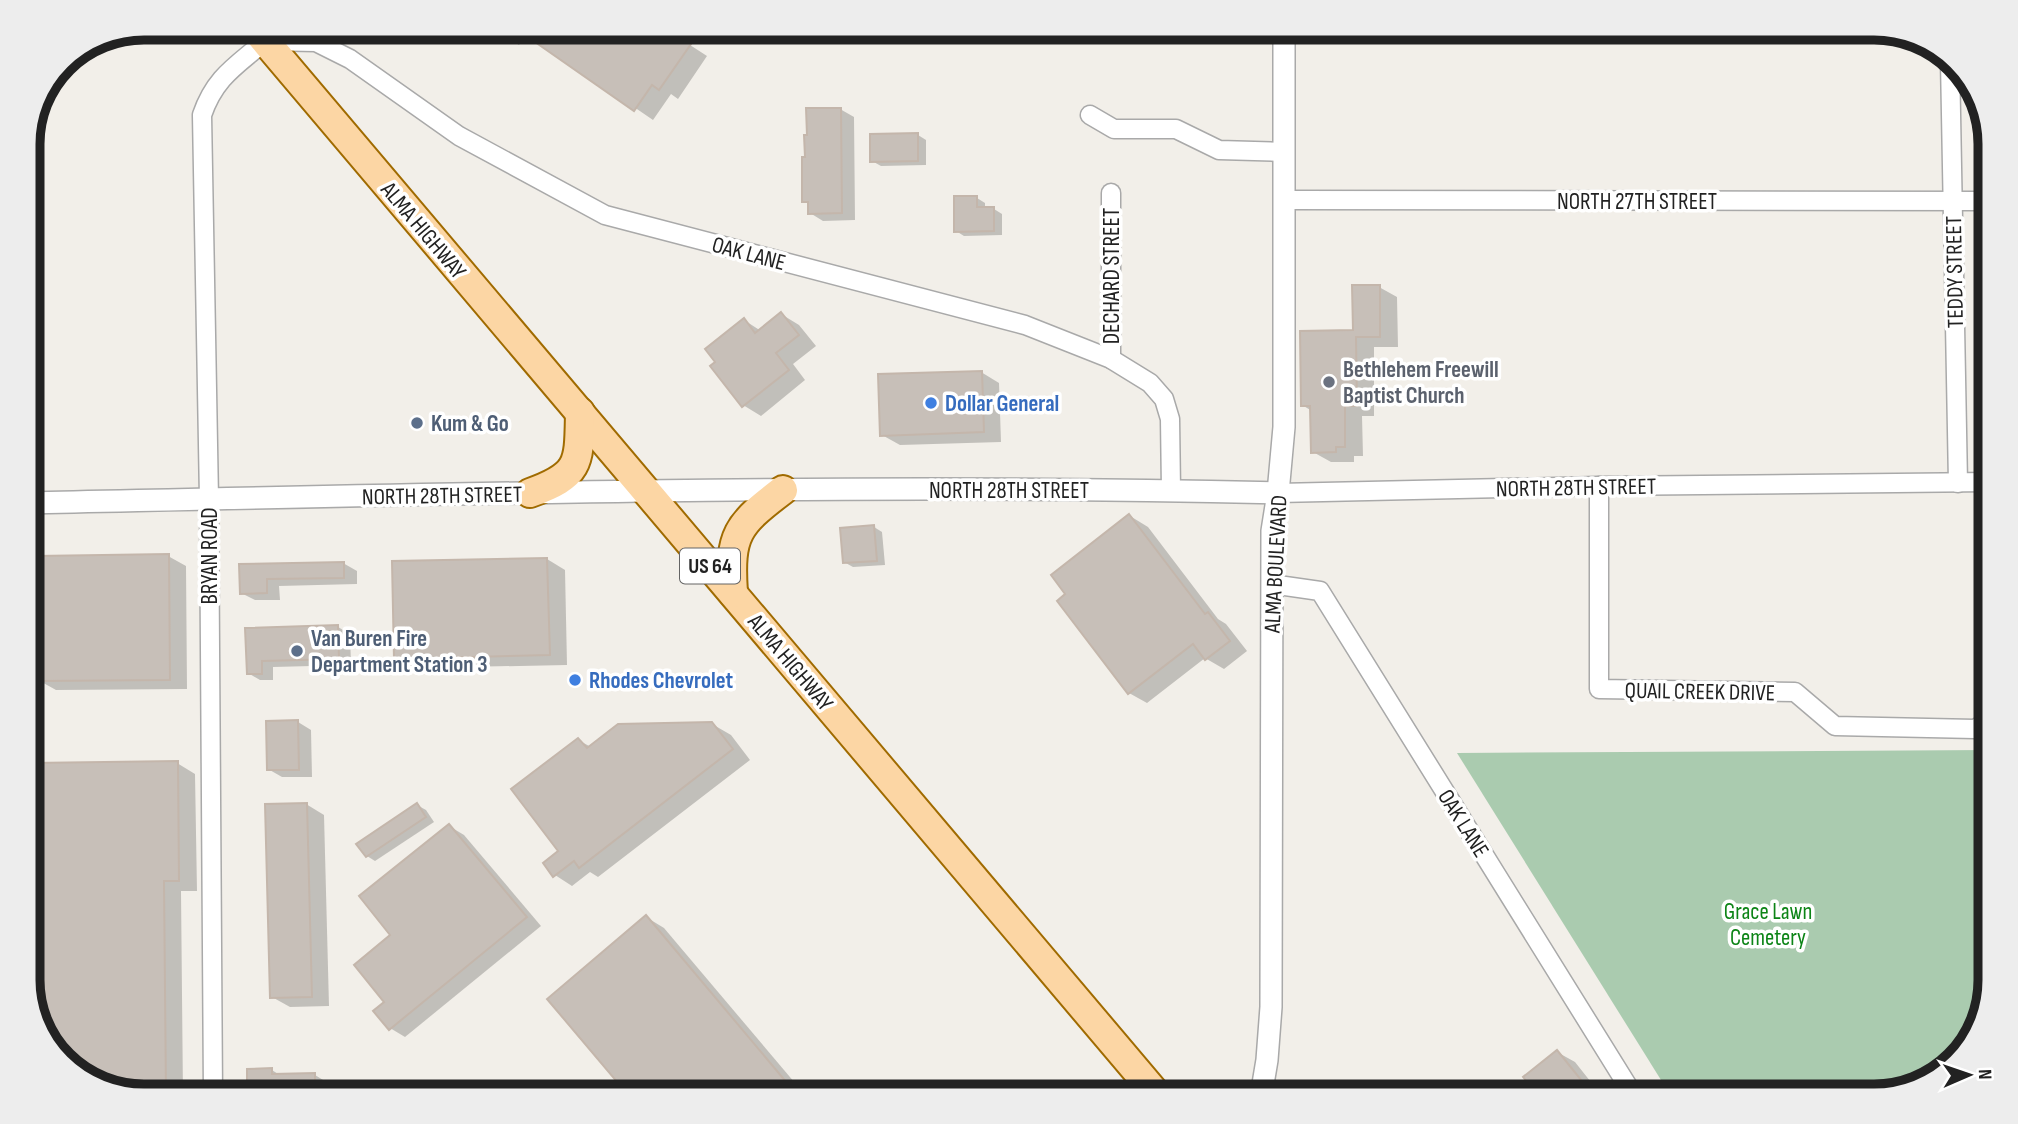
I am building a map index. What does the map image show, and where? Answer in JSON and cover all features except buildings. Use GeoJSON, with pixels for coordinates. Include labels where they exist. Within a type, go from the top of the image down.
{"type":"FeatureCollection","features":[{"type":"Feature","properties":{"kind":"main road","name":"ALMA HIGHWAY"},"geometry":{"type":"LineString","coordinates":[[265,40],[1148,1084]]}},
{"type":"Feature","properties":{"kind":"main road"},"geometry":{"type":"LineString","coordinates":[[530,493],[556,483],[570,472],[579,451],[580,412]]}},
{"type":"Feature","properties":{"kind":"main road"},"geometry":{"type":"LineString","coordinates":[[733,593],[731,563],[736,536],[744,522],[783,490]]}},
{"type":"Feature","properties":{"kind":"street","name":"BRYAN ROAD"},"geometry":{"type":"LineString","coordinates":[[213,1084],[209,499],[202,115],[210,94],[221,79],[261,40]]}},
{"type":"Feature","properties":{"kind":"street","name":"OAK LANE"},"geometry":{"type":"LineString","coordinates":[[284,40],[316,43],[350,59],[459,136],[605,215],[1025,325],[1111,359],[1150,383],[1164,399],[1170,419],[1171,490]]}},
{"type":"Feature","properties":{"kind":"street","name":"ALMA BOULEVARD"},"geometry":{"type":"LineString","coordinates":[[1263,1084],[1271,1007],[1272,531],[1284,427],[1284,40]]}},
{"type":"Feature","properties":{"kind":"street","name":"TEDDY STREET"},"geometry":{"type":"LineString","coordinates":[[1950,74],[1958,483]]}},
{"type":"Feature","properties":{"kind":"street"},"geometry":{"type":"LineString","coordinates":[[1090,115],[1114,129],[1176,129],[1219,150],[1284,152]]}},
{"type":"Feature","properties":{"kind":"street","name":"DECHARD STREET"},"geometry":{"type":"LineString","coordinates":[[1111,193],[1111,359]]}},
{"type":"Feature","properties":{"kind":"street","name":"NORTH 27TH STREET"},"geometry":{"type":"LineString","coordinates":[[1285,200],[1978,201]]}},
{"type":"Feature","properties":{"kind":"street","name":"NORTH 28TH STREET"},"geometry":{"type":"LineString","coordinates":[[40,503],[646,490],[1171,490],[1278,493],[1600,486],[1978,482]]}},
{"type":"Feature","properties":{"kind":"street","name":"QUAIL CREEK DRIVE"},"geometry":{"type":"LineString","coordinates":[[1600,486],[1599,689],[1795,692],[1835,726],[1978,727]]}},
{"type":"Feature","properties":{"kind":"street","name":"OAK LANE"},"geometry":{"type":"LineString","coordinates":[[1271,584],[1320,592],[1627,1084]]}},
{"type":"Feature","properties":{"kind":"green space","name":"Grace Lawn Cemetery"},"geometry":{"type":"Polygon","coordinates":[[[1978,750],[1978,979],[1970,1019],[1958,1040],[1934,1040],[1934,1064],[1913,1076],[1887,1083],[1664,1084],[1457,753],[1978,750]]]}},
{"type":"Feature","properties":{"kind":"place","name":"Bethlehem Freewill Baptist Church"},"geometry":{"type":"Point","coordinates":[1329,382]}},
{"type":"Feature","properties":{"kind":"place","name":"Dollar General"},"geometry":{"type":"Point","coordinates":[931,403]}},
{"type":"Feature","properties":{"kind":"place","name":"Kum & Go"},"geometry":{"type":"Point","coordinates":[417,423]}},
{"type":"Feature","properties":{"kind":"place","name":"Van Buren Fire Department Station 3"},"geometry":{"type":"Point","coordinates":[297,651]}},
{"type":"Feature","properties":{"kind":"place","name":"Rhodes Chevrolet"},"geometry":{"type":"Point","coordinates":[575,680]}}]}
